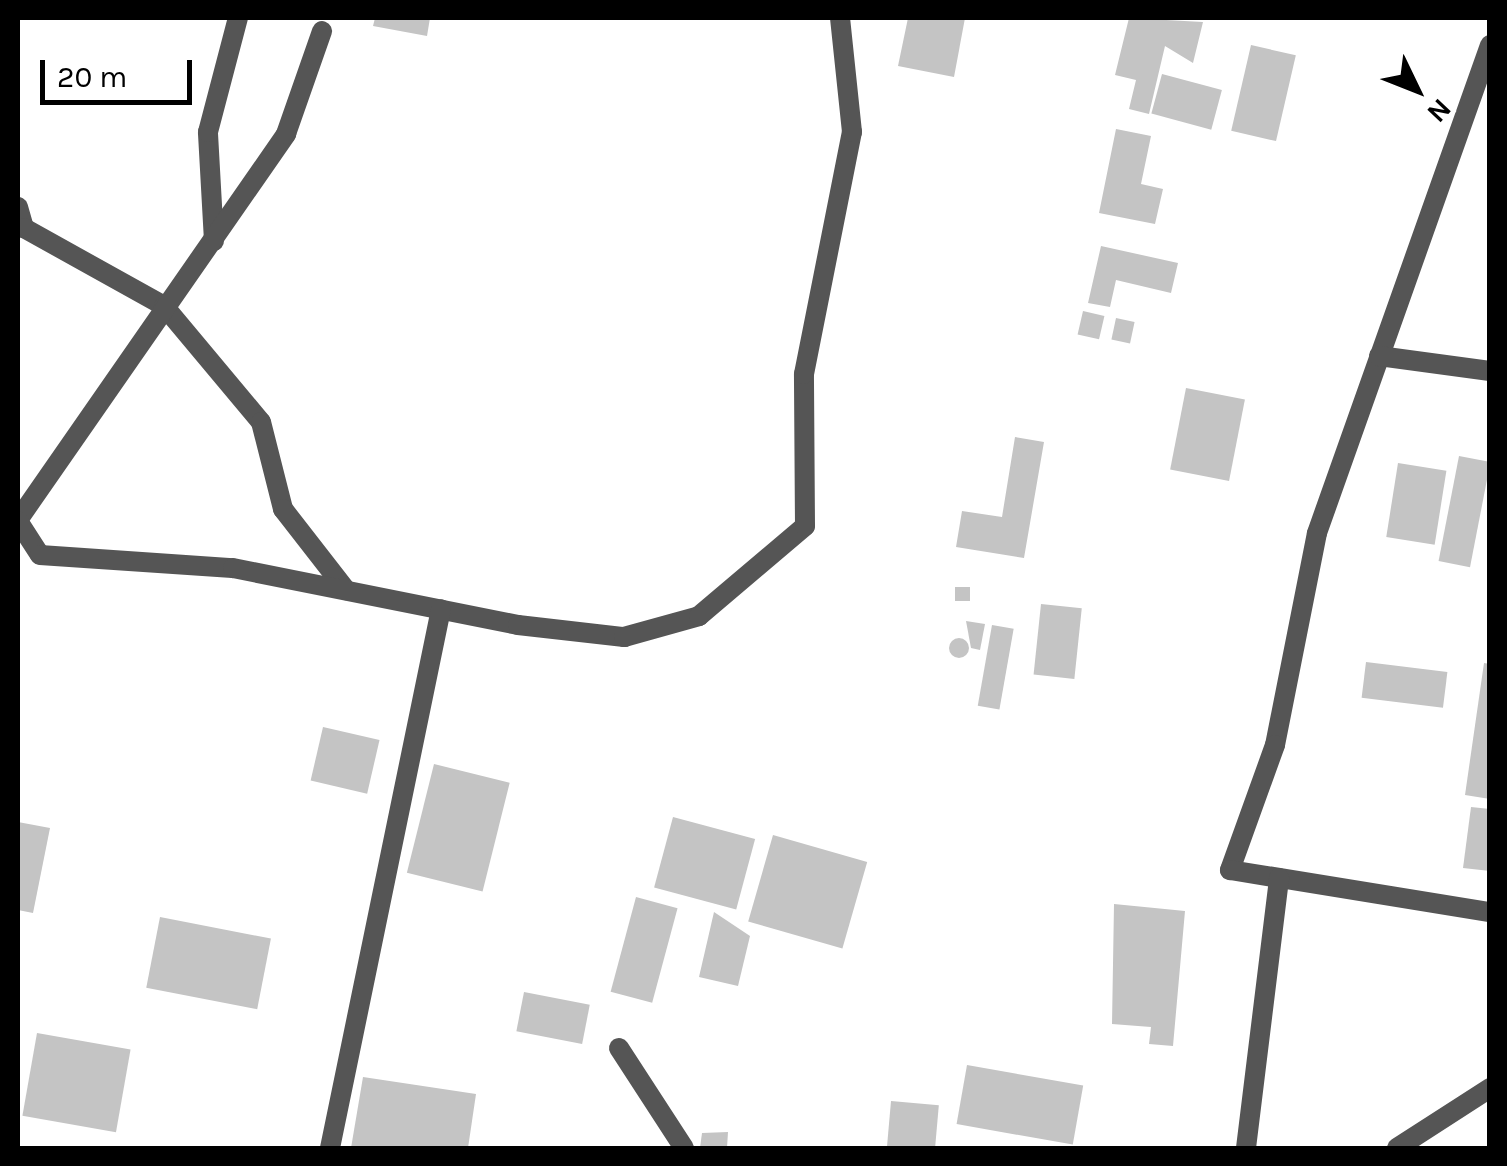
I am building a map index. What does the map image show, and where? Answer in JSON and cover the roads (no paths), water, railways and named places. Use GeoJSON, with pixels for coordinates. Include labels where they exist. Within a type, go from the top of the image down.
{"type":"FeatureCollection","features":[{"type":"Feature","properties":{"kind":"street"},"geometry":{"type":"LineString","coordinates":[[214,242],[208,132],[238,18]]}},
{"type":"Feature","properties":{"kind":"street"},"geometry":{"type":"LineString","coordinates":[[322,32],[286,134],[18,521],[40,555],[233,568],[441,610],[624,637],[699,616],[805,526],[804,374],[852,132],[840,18]]}},
{"type":"Feature","properties":{"kind":"street"},"geometry":{"type":"LineString","coordinates":[[1490,45],[1317,534],[1274,745],[1230,870],[1490,912]]}},
{"type":"Feature","properties":{"kind":"street"},"geometry":{"type":"LineString","coordinates":[[18,208],[24,228],[164,306],[261,422],[283,509],[346,590]]}},
{"type":"Feature","properties":{"kind":"street"},"geometry":{"type":"LineString","coordinates":[[1379,356],[1490,371]]}},
{"type":"Feature","properties":{"kind":"street"},"geometry":{"type":"LineString","coordinates":[[330,1148],[441,610]]}},
{"type":"Feature","properties":{"kind":"street"},"geometry":{"type":"LineString","coordinates":[[1246,1148],[1279,878]]}},
{"type":"Feature","properties":{"kind":"street"},"geometry":{"type":"LineString","coordinates":[[619,1048],[684,1148]]}},
{"type":"Feature","properties":{"kind":"street"},"geometry":{"type":"LineString","coordinates":[[1397,1148],[1490,1088]]}}]}
